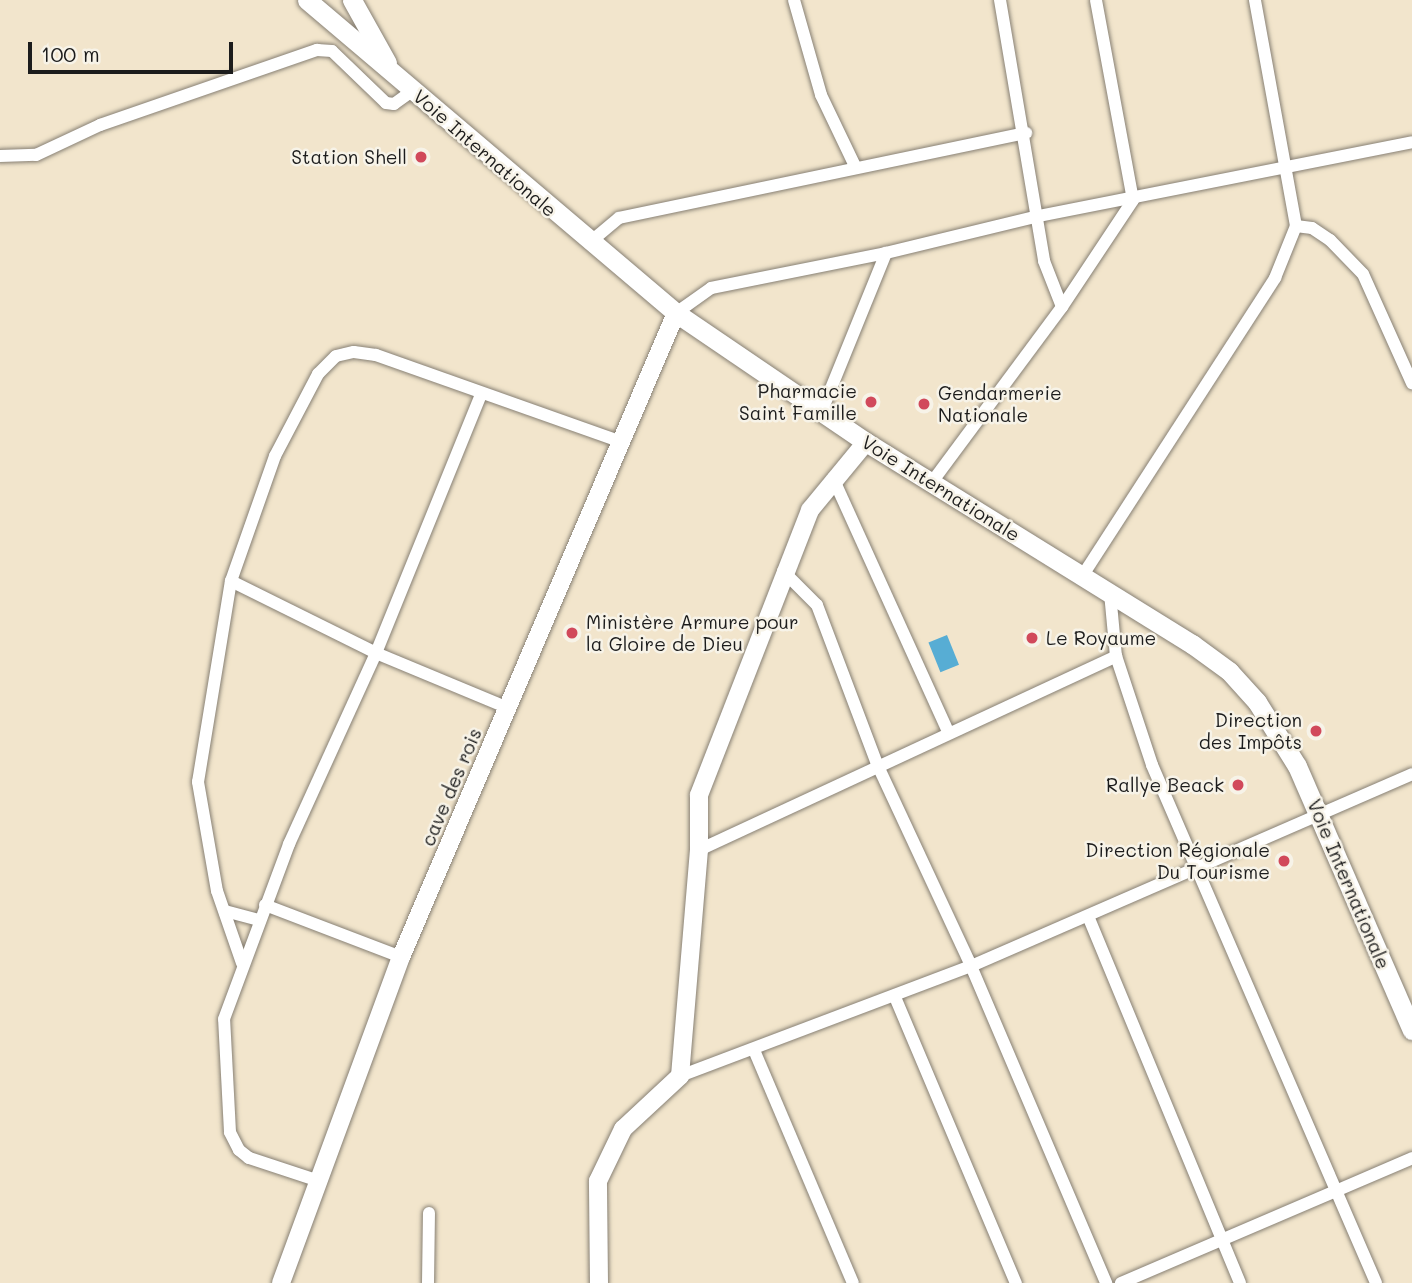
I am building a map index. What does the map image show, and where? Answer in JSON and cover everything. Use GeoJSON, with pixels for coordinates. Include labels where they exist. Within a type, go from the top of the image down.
{"type":"FeatureCollection","features":[{"type":"Feature","properties":{"kind":"main road","name":"Voie Internationale"},"geometry":{"type":"LineString","coordinates":[[307,0],[589,243],[676,313],[821,413],[1083,575],[1229,671],[1257,702],[1297,766],[1412,1030]]}},
{"type":"Feature","properties":{"kind":"main road","name":"Voie Internationale"},"geometry":{"type":"LineString","coordinates":[[324,0],[349,35]]}},
{"type":"Feature","properties":{"kind":"main road"},"geometry":{"type":"LineString","coordinates":[[352,0],[392,73]]}},
{"type":"Feature","properties":{"kind":"street"},"geometry":{"type":"LineString","coordinates":[[794,0],[821,95],[856,168]]}},
{"type":"Feature","properties":{"kind":"street"},"geometry":{"type":"LineString","coordinates":[[1000,0],[1026,133],[1044,261],[1062,307]]}},
{"type":"Feature","properties":{"kind":"street"},"geometry":{"type":"LineString","coordinates":[[932,482],[1062,307],[1133,200],[1096,0]]}},
{"type":"Feature","properties":{"kind":"street"},"geometry":{"type":"LineString","coordinates":[[1083,575],[1275,278],[1296,226],[1289,169],[1255,0]]}},
{"type":"Feature","properties":{"kind":"street"},"geometry":{"type":"LineString","coordinates":[[0,156],[36,155],[111,121],[317,50],[332,51],[386,103],[394,104],[412,91]]}},
{"type":"Feature","properties":{"kind":"street"},"geometry":{"type":"LineString","coordinates":[[589,243],[620,218],[1026,133]]}},
{"type":"Feature","properties":{"kind":"street"},"geometry":{"type":"LineString","coordinates":[[676,313],[711,288],[886,253],[1039,216],[1133,200],[1412,142]]}},
{"type":"Feature","properties":{"kind":"street"},"geometry":{"type":"LineString","coordinates":[[1296,226],[1312,228],[1330,240],[1363,274],[1412,383]]}},
{"type":"Feature","properties":{"kind":"street"},"geometry":{"type":"LineString","coordinates":[[821,413],[886,253]]}},
{"type":"Feature","properties":{"kind":"street","name":"cave des rois"},"geometry":{"type":"LineString","coordinates":[[281,1283],[316,1180],[401,957],[676,313]]}},
{"type":"Feature","properties":{"kind":"street"},"geometry":{"type":"LineString","coordinates":[[242,963],[217,891],[198,782],[231,581],[275,456],[318,374],[336,356],[354,352],[376,355],[481,395],[622,442]]}},
{"type":"Feature","properties":{"kind":"street"},"geometry":{"type":"LineString","coordinates":[[316,1180],[249,1158],[239,1150],[230,1132],[223,1036],[242,963],[265,905],[376,653],[481,395]]}},
{"type":"Feature","properties":{"kind":"street"},"geometry":{"type":"LineString","coordinates":[[680,1076],[699,850],[699,795],[783,571],[810,510],[833,478],[866,442]]}},
{"type":"Feature","properties":{"kind":"street"},"geometry":{"type":"LineString","coordinates":[[833,478],[948,732]]}},
{"type":"Feature","properties":{"kind":"street"},"geometry":{"type":"LineString","coordinates":[[783,571],[817,605],[877,764],[971,966],[1106,1283]]}},
{"type":"Feature","properties":{"kind":"street"},"geometry":{"type":"LineString","coordinates":[[231,581],[376,653],[508,708]]}},
{"type":"Feature","properties":{"kind":"street"},"geometry":{"type":"LineString","coordinates":[[1110,593],[1116,656],[1152,765],[1195,871],[1376,1283]]}},
{"type":"Feature","properties":{"kind":"street"},"geometry":{"type":"LineString","coordinates":[[699,850],[877,764],[1116,656]]}},
{"type":"Feature","properties":{"kind":"street"},"geometry":{"type":"LineString","coordinates":[[598,1283],[598,1181],[623,1129],[680,1076],[895,997],[971,966],[1195,871],[1412,774]]}},
{"type":"Feature","properties":{"kind":"street"},"geometry":{"type":"LineString","coordinates":[[265,905],[401,957]]}},
{"type":"Feature","properties":{"kind":"street"},"geometry":{"type":"LineString","coordinates":[[225,911],[259,920]]}},
{"type":"Feature","properties":{"kind":"street"},"geometry":{"type":"LineString","coordinates":[[1088,916],[1240,1283]]}},
{"type":"Feature","properties":{"kind":"street"},"geometry":{"type":"LineString","coordinates":[[895,997],[1016,1283]]}},
{"type":"Feature","properties":{"kind":"street"},"geometry":{"type":"LineString","coordinates":[[754,1050],[853,1283]]}},
{"type":"Feature","properties":{"kind":"street"},"geometry":{"type":"LineString","coordinates":[[1121,1283],[1222,1242],[1412,1158]]}},
{"type":"Feature","properties":{"kind":"street"},"geometry":{"type":"LineString","coordinates":[[428,1283],[429,1213]]}},
{"type":"Feature","properties":{"kind":"water"},"geometry":{"type":"Polygon","coordinates":[[[947,635],[959,665],[940,672],[928,642],[947,635]]]}},
{"type":"Feature","properties":{"kind":"place","name":"Station Shell"},"geometry":{"type":"Point","coordinates":[421,157]}},
{"type":"Feature","properties":{"kind":"place","name":"Pharmacie Saint Famille"},"geometry":{"type":"Point","coordinates":[871,402]}},
{"type":"Feature","properties":{"kind":"place","name":"Gendarmerie Nationale"},"geometry":{"type":"Point","coordinates":[924,404]}},
{"type":"Feature","properties":{"kind":"place","name":"Ministère Armure pour la Gloire de Dieu"},"geometry":{"type":"Point","coordinates":[572,633]}},
{"type":"Feature","properties":{"kind":"place","name":"Le Royaume"},"geometry":{"type":"Point","coordinates":[1032,638]}},
{"type":"Feature","properties":{"kind":"place","name":"Direction des Impôts"},"geometry":{"type":"Point","coordinates":[1316,731]}},
{"type":"Feature","properties":{"kind":"place","name":"Rallye Beack"},"geometry":{"type":"Point","coordinates":[1238,785]}},
{"type":"Feature","properties":{"kind":"place","name":"Direction Régionale Du Tourisme"},"geometry":{"type":"Point","coordinates":[1284,861]}}]}
